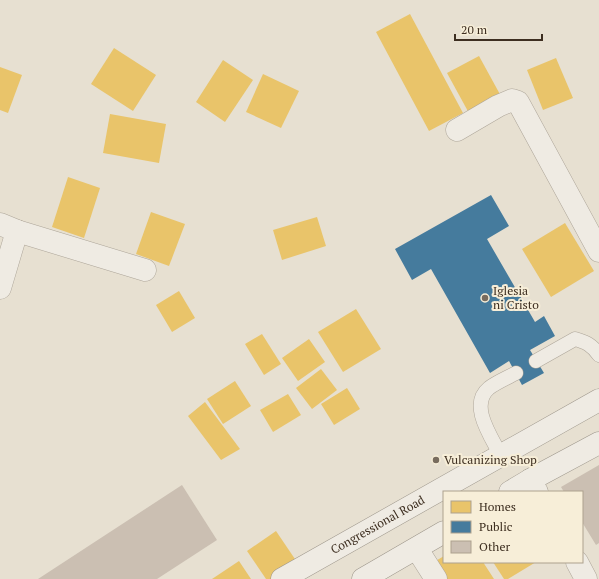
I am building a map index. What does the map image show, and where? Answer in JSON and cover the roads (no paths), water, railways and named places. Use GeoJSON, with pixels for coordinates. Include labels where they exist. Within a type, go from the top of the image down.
{"type":"FeatureCollection","features":[{"type":"Feature","properties":{"kind":"main road"},"geometry":{"type":"LineString","coordinates":[[457,130],[498,106],[512,100],[518,102],[599,251]]}},
{"type":"Feature","properties":{"kind":"main road"},"geometry":{"type":"LineString","coordinates":[[0,288],[8,228],[145,270]]}},
{"type":"Feature","properties":{"kind":"main road","name":"Congressional Road"},"geometry":{"type":"LineString","coordinates":[[282,579],[599,400]]}},
{"type":"Feature","properties":{"kind":"main road"},"geometry":{"type":"LineString","coordinates":[[514,491],[533,486],[599,443]]}},
{"type":"Feature","properties":{"kind":"main road"},"geometry":{"type":"LineString","coordinates":[[363,579],[443,533]]}},
{"type":"Feature","properties":{"kind":"main road"},"geometry":{"type":"LineString","coordinates":[[417,549],[436,579]]}},
{"type":"Feature","properties":{"kind":"main road"},"geometry":{"type":"LineString","coordinates":[[578,563],[586,579]]}},
{"type":"Feature","properties":{"kind":"lane"},"geometry":{"type":"LineString","coordinates":[[536,361],[575,339],[586,341],[599,355]]}},
{"type":"Feature","properties":{"kind":"lane"},"geometry":{"type":"LineString","coordinates":[[501,456],[487,429],[480,409],[481,397],[488,388],[516,373]]}},
{"type":"Feature","properties":{"kind":"place","name":"Iglesia ni Cristo"},"geometry":{"type":"Point","coordinates":[485,298]}},
{"type":"Feature","properties":{"kind":"place","name":"Vulcanizing Shop"},"geometry":{"type":"Point","coordinates":[436,460]}}]}
